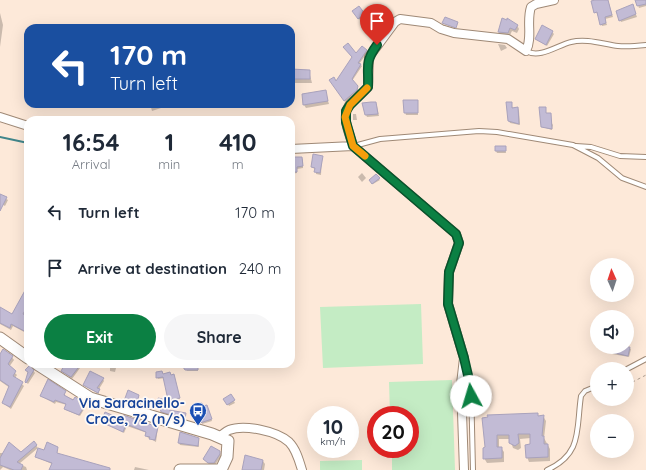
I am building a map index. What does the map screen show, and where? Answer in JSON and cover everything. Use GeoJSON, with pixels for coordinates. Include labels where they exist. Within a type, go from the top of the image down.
{"type":"FeatureCollection","features":[{"type":"Feature","properties":{"kind":"street"},"geometry":{"type":"LineString","coordinates":[[464,470],[461,384],[464,358],[448,304],[449,272],[459,243],[456,234],[353,146],[346,122],[346,111],[368,87],[369,57],[395,22],[400,19],[431,23],[441,29],[454,33],[508,39],[526,51],[529,40],[529,17],[531,7],[536,4],[554,0]]}},
{"type":"Feature","properties":{"kind":"street"},"geometry":{"type":"LineString","coordinates":[[0,117],[24,125]]}},
{"type":"Feature","properties":{"kind":"street"},"geometry":{"type":"LineString","coordinates":[[295,149],[353,146]]}},
{"type":"Feature","properties":{"kind":"street"},"geometry":{"type":"LineString","coordinates":[[0,338],[24,355]]}},
{"type":"Feature","properties":{"kind":"street"},"geometry":{"type":"LineString","coordinates":[[43,368],[90,398],[228,441],[226,457],[221,470],[180,470]]}},
{"type":"Feature","properties":{"kind":"street"},"geometry":{"type":"LineString","coordinates":[[219,438],[229,430],[248,428],[272,432],[288,442],[296,453],[302,470]]}},
{"type":"Feature","properties":{"kind":"lane"},"geometry":{"type":"LineString","coordinates":[[526,51],[537,53],[553,50],[571,42],[583,41],[619,46],[646,45]]}},
{"type":"Feature","properties":{"kind":"lane"},"geometry":{"type":"LineString","coordinates":[[353,146],[380,139],[479,131],[591,147],[620,156],[646,157]]}},
{"type":"Feature","properties":{"kind":"lane"},"geometry":{"type":"LineString","coordinates":[[573,145],[598,158],[622,178],[646,187]]}},
{"type":"Feature","properties":{"kind":"lane"},"geometry":{"type":"LineString","coordinates":[[464,358],[470,384],[473,470]]}},
{"type":"Feature","properties":{"kind":"lane"},"geometry":{"type":"LineString","coordinates":[[634,365],[646,359]]}},
{"type":"Feature","properties":{"kind":"lane"},"geometry":{"type":"LineString","coordinates":[[547,470],[557,466],[569,455],[578,433],[581,396],[585,391],[590,389]]}},
{"type":"Feature","properties":{"kind":"path"},"geometry":{"type":"LineString","coordinates":[[634,381],[646,375]]}},
{"type":"Feature","properties":{"kind":"green space"},"geometry":{"type":"Polygon","coordinates":[[[421,304],[423,364],[323,368],[320,307],[421,304]]]}},
{"type":"Feature","properties":{"kind":"green space"},"geometry":{"type":"Polygon","coordinates":[[[452,380],[455,470],[392,470],[392,458],[419,458],[419,406],[390,406],[389,382],[452,380]]]}},
{"type":"Feature","properties":{"kind":"green space"},"geometry":{"type":"Polygon","coordinates":[[[362,460],[362,470],[320,470],[320,461],[362,460]]]}},
{"type":"Feature","properties":{"kind":"building"},"geometry":{"type":"Polygon","coordinates":[[[608,0],[612,15],[605,17],[606,23],[600,25],[597,12],[594,13],[591,1],[608,0]]]}},
{"type":"Feature","properties":{"kind":"building"},"geometry":{"type":"Polygon","coordinates":[[[635,0],[646,0],[646,4],[637,6],[635,0]]]}},
{"type":"Feature","properties":{"kind":"building"},"geometry":{"type":"Polygon","coordinates":[[[633,4],[636,14],[619,21],[616,11],[633,4]]]}},
{"type":"Feature","properties":{"kind":"building"},"geometry":{"type":"Polygon","coordinates":[[[359,6],[365,14],[358,19],[352,11],[359,6]]]}},
{"type":"Feature","properties":{"kind":"building"},"geometry":{"type":"Polygon","coordinates":[[[445,17],[458,22],[456,28],[442,23],[445,17]]]}},
{"type":"Feature","properties":{"kind":"building"},"geometry":{"type":"Polygon","coordinates":[[[502,18],[507,20],[507,18],[518,25],[515,30],[510,28],[508,33],[498,32],[502,18]]]}},
{"type":"Feature","properties":{"kind":"building"},"geometry":{"type":"Polygon","coordinates":[[[542,25],[553,31],[546,45],[535,39],[542,25]]]}},
{"type":"Feature","properties":{"kind":"building"},"geometry":{"type":"Polygon","coordinates":[[[348,43],[356,53],[362,46],[367,50],[358,63],[361,64],[352,79],[358,86],[357,90],[344,101],[329,80],[334,77],[336,81],[352,57],[343,47],[348,43]]]}},
{"type":"Feature","properties":{"kind":"building"},"geometry":{"type":"Polygon","coordinates":[[[295,69],[310,70],[310,79],[295,79],[295,69]]]}},
{"type":"Feature","properties":{"kind":"building"},"geometry":{"type":"Polygon","coordinates":[[[326,90],[328,101],[303,105],[302,94],[326,90]]]}},
{"type":"Feature","properties":{"kind":"building"},"geometry":{"type":"Polygon","coordinates":[[[403,100],[418,100],[418,113],[404,113],[403,100]]]}},
{"type":"Feature","properties":{"kind":"building"},"geometry":{"type":"Polygon","coordinates":[[[376,102],[378,114],[365,115],[362,103],[376,102]]]}},
{"type":"Feature","properties":{"kind":"building"},"geometry":{"type":"Polygon","coordinates":[[[506,102],[512,102],[512,108],[518,107],[519,124],[508,121],[506,102]]]}},
{"type":"Feature","properties":{"kind":"building"},"geometry":{"type":"Polygon","coordinates":[[[539,107],[546,107],[546,113],[551,113],[552,129],[541,127],[539,107]]]}},
{"type":"Feature","properties":{"kind":"building"},"geometry":{"type":"Polygon","coordinates":[[[495,146],[506,146],[506,151],[495,151],[495,146]]]}},
{"type":"Feature","properties":{"kind":"building"},"geometry":{"type":"Polygon","coordinates":[[[313,154],[323,156],[320,173],[314,172],[315,168],[311,167],[313,154]]]}},
{"type":"Feature","properties":{"kind":"building"},"geometry":{"type":"Polygon","coordinates":[[[295,157],[302,157],[303,166],[297,167],[297,172],[295,172],[295,157]]]}},
{"type":"Feature","properties":{"kind":"building"},"geometry":{"type":"Polygon","coordinates":[[[376,174],[380,178],[372,184],[369,180],[376,174]]]}},
{"type":"Feature","properties":{"kind":"building"},"geometry":{"type":"Polygon","coordinates":[[[0,194],[7,197],[0,211],[0,194]]]}},
{"type":"Feature","properties":{"kind":"building"},"geometry":{"type":"Polygon","coordinates":[[[24,292],[24,331],[11,324],[10,328],[0,323],[0,307],[12,314],[24,292]]]}},
{"type":"Feature","properties":{"kind":"building"},"geometry":{"type":"Polygon","coordinates":[[[3,349],[13,356],[8,364],[16,371],[13,376],[23,382],[10,407],[2,403],[9,386],[0,380],[0,354],[3,349]]]}},
{"type":"Feature","properties":{"kind":"building"},"geometry":{"type":"Polygon","coordinates":[[[27,368],[32,368],[34,370],[26,383],[28,372],[25,370],[27,368]]]}},
{"type":"Feature","properties":{"kind":"building"},"geometry":{"type":"Polygon","coordinates":[[[63,368],[78,368],[71,377],[61,371],[63,368]]]}},
{"type":"Feature","properties":{"kind":"building"},"geometry":{"type":"Polygon","coordinates":[[[184,368],[198,368],[198,370],[185,370],[184,368]]]}},
{"type":"Feature","properties":{"kind":"building"},"geometry":{"type":"Polygon","coordinates":[[[90,371],[104,378],[97,388],[100,389],[98,393],[83,385],[90,371]]]}},
{"type":"Feature","properties":{"kind":"building"},"geometry":{"type":"Polygon","coordinates":[[[162,371],[163,374],[170,372],[171,375],[174,374],[180,398],[168,400],[163,377],[156,378],[156,372],[162,371]]]}},
{"type":"Feature","properties":{"kind":"building"},"geometry":{"type":"Polygon","coordinates":[[[48,379],[66,391],[64,395],[73,400],[75,397],[86,404],[79,415],[64,409],[66,404],[55,400],[54,402],[40,396],[48,379]]]}},
{"type":"Feature","properties":{"kind":"building"},"geometry":{"type":"Polygon","coordinates":[[[128,390],[139,395],[138,399],[152,404],[150,409],[124,401],[128,390]]]}},
{"type":"Feature","properties":{"kind":"building"},"geometry":{"type":"Polygon","coordinates":[[[231,394],[235,400],[227,405],[223,399],[231,394]]]}},
{"type":"Feature","properties":{"kind":"building"},"geometry":{"type":"Polygon","coordinates":[[[158,398],[167,400],[169,410],[186,413],[185,419],[161,412],[158,398]]]}},
{"type":"Feature","properties":{"kind":"building"},"geometry":{"type":"Polygon","coordinates":[[[202,403],[203,406],[207,405],[212,419],[200,423],[194,405],[202,403]]]}},
{"type":"Feature","properties":{"kind":"building"},"geometry":{"type":"Polygon","coordinates":[[[105,412],[121,419],[123,415],[158,427],[155,440],[149,439],[150,437],[145,436],[146,432],[126,424],[123,432],[101,422],[105,412]]]}},
{"type":"Feature","properties":{"kind":"building"},"geometry":{"type":"Polygon","coordinates":[[[538,413],[538,416],[544,415],[542,436],[544,436],[544,444],[548,444],[548,457],[526,458],[525,445],[530,444],[530,434],[518,434],[519,443],[515,446],[509,443],[509,435],[497,435],[497,447],[502,447],[502,458],[483,459],[483,448],[485,447],[482,418],[488,417],[487,415],[538,413]]]}},
{"type":"Feature","properties":{"kind":"building"},"geometry":{"type":"Polygon","coordinates":[[[180,432],[199,438],[198,446],[178,443],[180,432]]]}},
{"type":"Feature","properties":{"kind":"building"},"geometry":{"type":"Polygon","coordinates":[[[34,441],[37,445],[17,462],[23,465],[21,470],[14,470],[0,465],[0,458],[9,442],[21,452],[34,441]]]}},
{"type":"Feature","properties":{"kind":"building"},"geometry":{"type":"Polygon","coordinates":[[[47,442],[58,447],[57,453],[110,468],[110,470],[49,470],[52,463],[35,457],[38,448],[44,450],[47,442]]]}},
{"type":"Feature","properties":{"kind":"building"},"geometry":{"type":"Polygon","coordinates":[[[211,446],[220,451],[220,454],[214,463],[208,463],[203,459],[211,446]]]}},
{"type":"Feature","properties":{"kind":"building"},"geometry":{"type":"Polygon","coordinates":[[[245,455],[263,460],[261,470],[242,470],[245,455]]]}},
{"type":"Feature","properties":{"kind":"waterway"},"geometry":{"type":"LineString","coordinates":[[0,137],[24,142]]}},
{"type":"Feature","properties":{"kind":"slow traffic"},"geometry":{"type":"LineString","coordinates":[[365,156],[353,146],[345,117],[346,111],[350,105],[367,88]]}},
{"type":"Feature","properties":{"kind":"place","name":"Via Saracinello- Croce, 72 (n/s)"},"geometry":{"type":"Point","coordinates":[198,426]}},
{"type":"Feature","properties":{"kind":"route"},"geometry":{"type":"LineString","coordinates":[[377,45],[369,57],[368,87],[346,111],[346,122],[353,146],[456,234],[459,243],[449,272],[448,304],[464,358],[471,396]]}}]}
